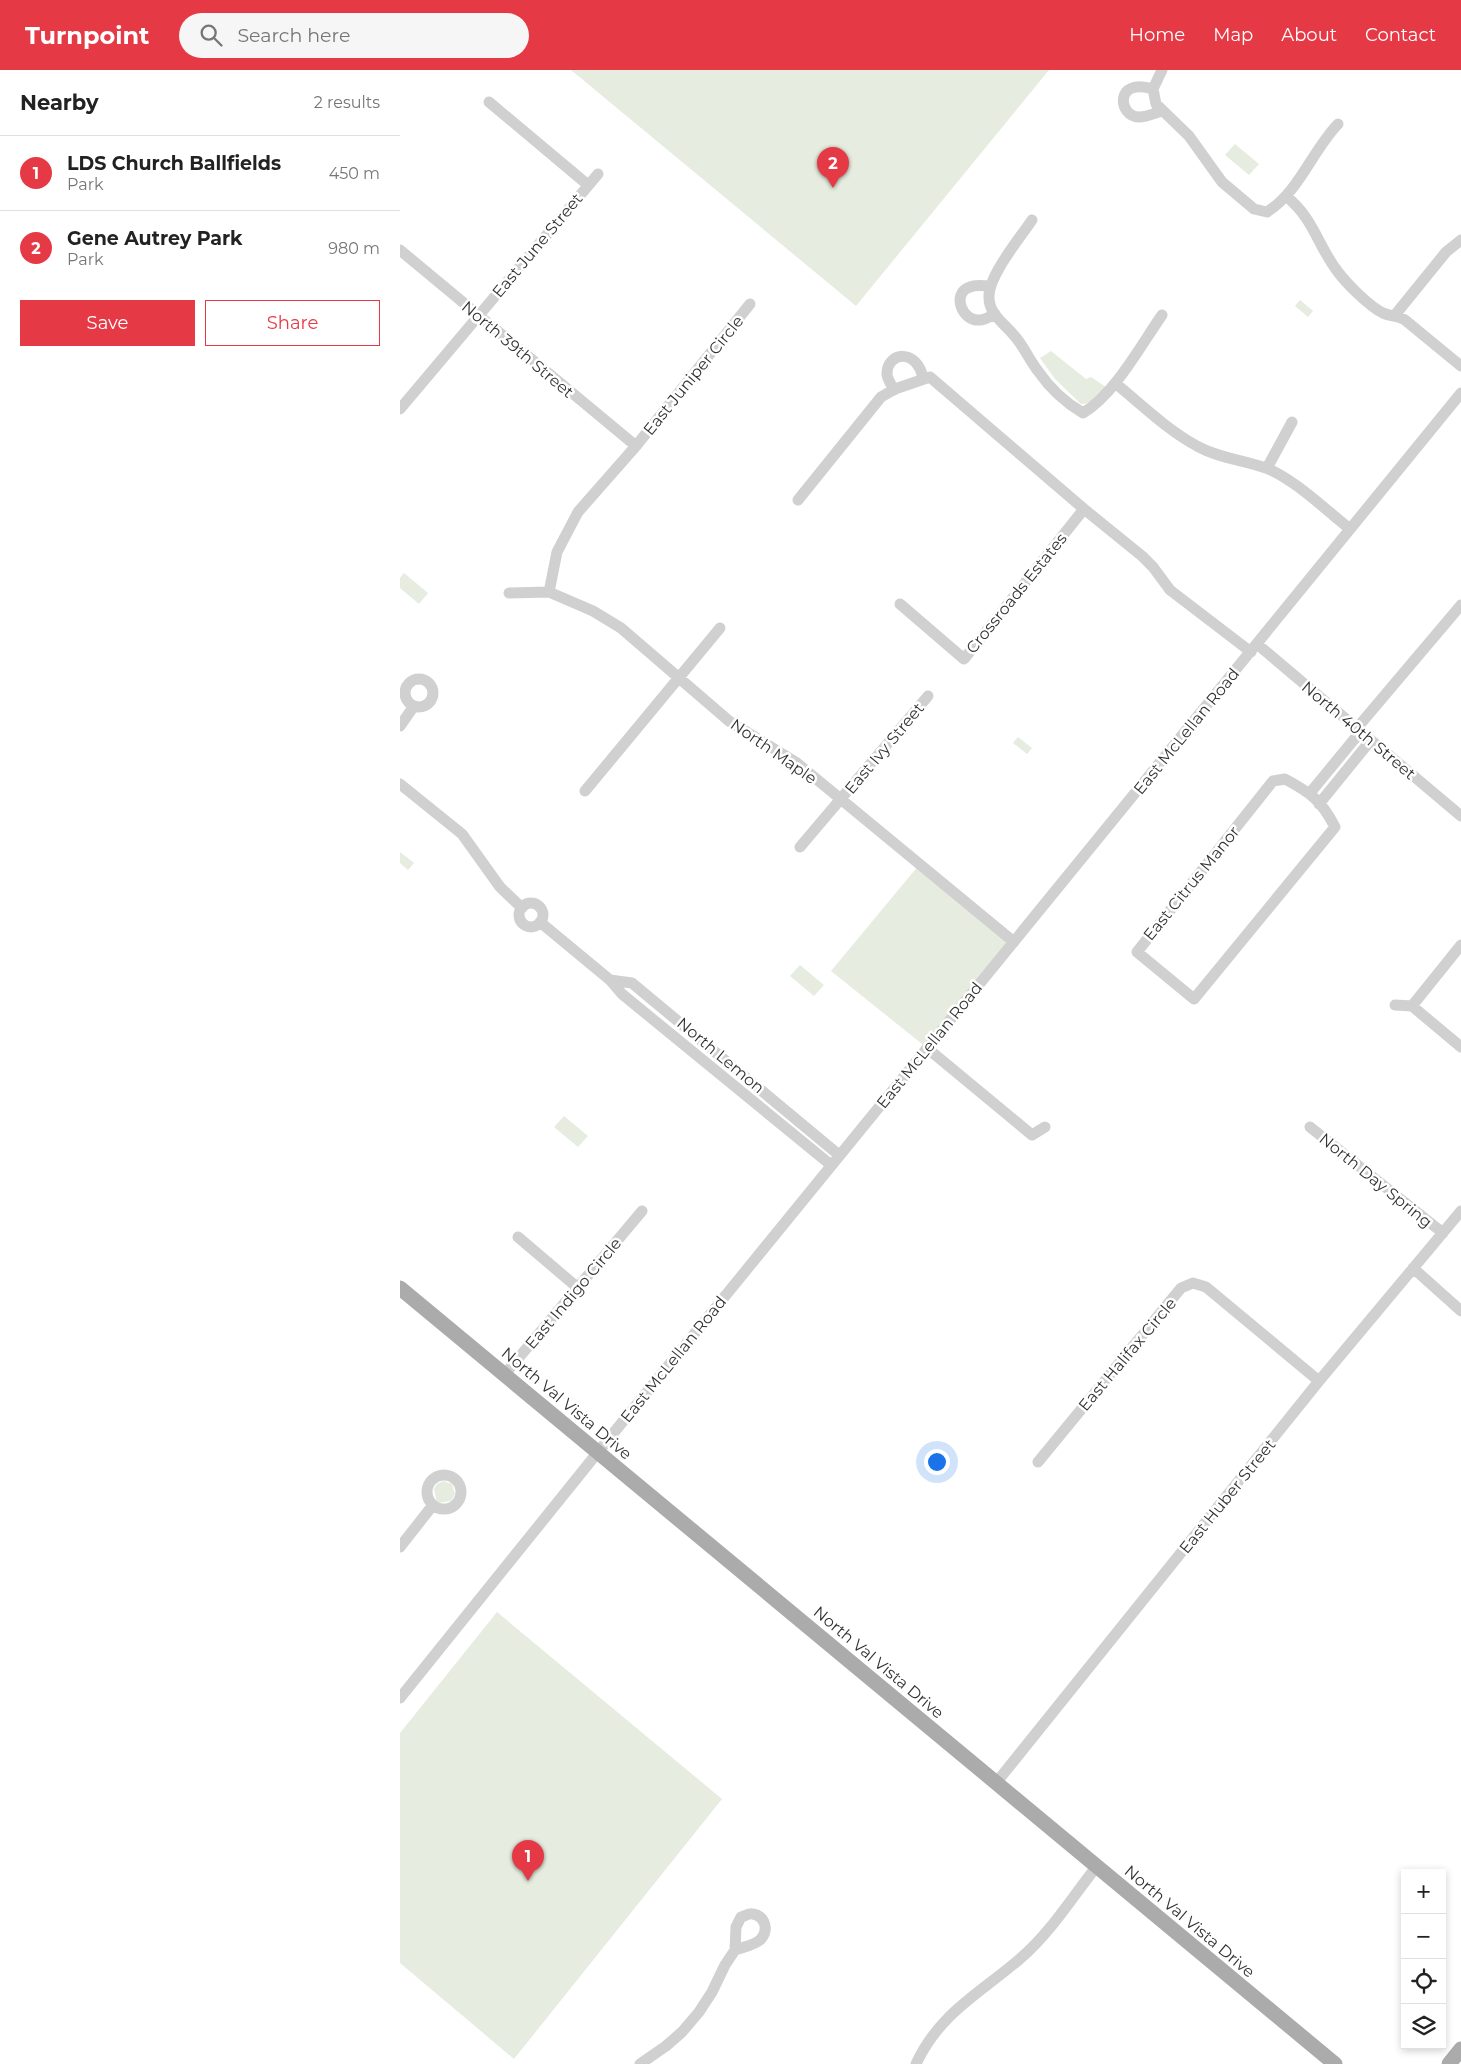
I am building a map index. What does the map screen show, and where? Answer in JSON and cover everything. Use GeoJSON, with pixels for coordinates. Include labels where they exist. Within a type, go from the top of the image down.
{"type":"FeatureCollection","features":[{"type":"Feature","properties":{"kind":"main road","name":"North Val Vista Drive"},"geometry":{"type":"LineString","coordinates":[[400,1288],[1335,2064]]}},
{"type":"Feature","properties":{"kind":"main road"},"geometry":{"type":"LineString","coordinates":[[1449,2064],[1461,2049]]}},
{"type":"Feature","properties":{"kind":"street"},"geometry":{"type":"LineString","coordinates":[[1162,70],[1152,89],[1156,104],[1189,136],[1222,182],[1254,208],[1266,212],[1286,196],[1326,136],[1338,124]]}},
{"type":"Feature","properties":{"kind":"street"},"geometry":{"type":"LineString","coordinates":[[1152,89],[1141,85],[1133,86],[1123,97],[1124,106],[1132,116],[1139,117],[1162,111]]}},
{"type":"Feature","properties":{"kind":"street"},"geometry":{"type":"LineString","coordinates":[[489,102],[588,184]]}},
{"type":"Feature","properties":{"kind":"street","name":"East June Street"},"geometry":{"type":"LineString","coordinates":[[400,409],[598,174]]}},
{"type":"Feature","properties":{"kind":"street"},"geometry":{"type":"LineString","coordinates":[[1286,196],[1308,218],[1338,272],[1381,312],[1395,315],[1405,320],[1461,366]]}},
{"type":"Feature","properties":{"kind":"street"},"geometry":{"type":"LineString","coordinates":[[1032,220],[991,281],[989,297],[999,321],[1012,332],[1026,349],[1038,372],[1070,406],[1082,413],[1094,406],[1115,382],[1162,315]]}},
{"type":"Feature","properties":{"kind":"street"},"geometry":{"type":"LineString","coordinates":[[1395,315],[1446,252],[1461,240]]}},
{"type":"Feature","properties":{"kind":"street","name":"North 39th Street"},"geometry":{"type":"LineString","coordinates":[[400,250],[636,446]]}},
{"type":"Feature","properties":{"kind":"street"},"geometry":{"type":"LineString","coordinates":[[990,286],[970,286],[964,290],[960,297],[960,306],[963,312],[974,319],[980,320],[995,314]]}},
{"type":"Feature","properties":{"kind":"street","name":"East Juniper Circle"},"geometry":{"type":"LineString","coordinates":[[548,592],[557,552],[578,512],[636,446],[750,304]]}},
{"type":"Feature","properties":{"kind":"street"},"geometry":{"type":"LineString","coordinates":[[894,390],[887,376],[888,370],[894,359],[900,356],[908,357],[919,366],[923,379]]}},
{"type":"Feature","properties":{"kind":"street"},"geometry":{"type":"LineString","coordinates":[[798,500],[881,398],[894,390],[930,377],[1084,509],[1142,556],[1170,590],[1254,648]]}},
{"type":"Feature","properties":{"kind":"street"},"geometry":{"type":"LineString","coordinates":[[1115,382],[1197,447],[1267,468],[1289,481],[1350,530]]}},
{"type":"Feature","properties":{"kind":"street","name":"East McLellan Road"},"geometry":{"type":"LineString","coordinates":[[400,1698],[839,1155],[1461,393]]}},
{"type":"Feature","properties":{"kind":"street"},"geometry":{"type":"LineString","coordinates":[[1267,468],[1292,422]]}},
{"type":"Feature","properties":{"kind":"street","name":"Crossroads Estates"},"geometry":{"type":"LineString","coordinates":[[900,604],[964,659],[1084,509]]}},
{"type":"Feature","properties":{"kind":"street"},"geometry":{"type":"LineString","coordinates":[[509,593],[548,592]]}},
{"type":"Feature","properties":{"kind":"street","name":"North Maple"},"geometry":{"type":"LineString","coordinates":[[548,592],[593,611],[621,628],[729,721],[797,763],[1014,942]]}},
{"type":"Feature","properties":{"kind":"street"},"geometry":{"type":"LineString","coordinates":[[1310,793],[1461,605]]}},
{"type":"Feature","properties":{"kind":"street"},"geometry":{"type":"LineString","coordinates":[[585,790],[720,628]]}},
{"type":"Feature","properties":{"kind":"street","name":"North 40th Street"},"geometry":{"type":"LineString","coordinates":[[1254,648],[1359,730],[1461,816]]}},
{"type":"Feature","properties":{"kind":"street","name":"East Ivy Street"},"geometry":{"type":"LineString","coordinates":[[800,847],[928,696]]}},
{"type":"Feature","properties":{"kind":"street"},"geometry":{"type":"LineString","coordinates":[[400,726],[414,706]]}},
{"type":"Feature","properties":{"kind":"street"},"geometry":{"type":"LineString","coordinates":[[1319,804],[1371,740]]}},
{"type":"Feature","properties":{"kind":"street","name":"East Citrus Manor"},"geometry":{"type":"LineString","coordinates":[[1285,780],[1310,793],[1319,804],[1328,814],[1335,827],[1194,999],[1136,952],[1273,781],[1285,780]]}},
{"type":"Feature","properties":{"kind":"street"},"geometry":{"type":"LineString","coordinates":[[400,784],[462,834],[500,887],[522,908]]}},
{"type":"Feature","properties":{"kind":"street"},"geometry":{"type":"LineString","coordinates":[[529,903],[539,906],[543,914],[540,922],[533,926],[524,924],[520,917],[522,908],[529,903]]}},
{"type":"Feature","properties":{"kind":"street","name":"North Lemon"},"geometry":{"type":"LineString","coordinates":[[540,922],[610,980],[622,994],[792,1133],[839,1155]]}},
{"type":"Feature","properties":{"kind":"street"},"geometry":{"type":"LineString","coordinates":[[1412,1006],[1461,945]]}},
{"type":"Feature","properties":{"kind":"street","name":"North Lemon"},"geometry":{"type":"LineString","coordinates":[[610,980],[632,982],[670,1013],[800,1123],[811,1141],[831,1165]]}},
{"type":"Feature","properties":{"kind":"street"},"geometry":{"type":"LineString","coordinates":[[1396,1005],[1412,1006],[1461,1047]]}},
{"type":"Feature","properties":{"kind":"street","name":"North Lemon"},"geometry":{"type":"LineString","coordinates":[[660,1024],[670,1013]]}},
{"type":"Feature","properties":{"kind":"street"},"geometry":{"type":"LineString","coordinates":[[927,1048],[1032,1135],[1045,1127]]}},
{"type":"Feature","properties":{"kind":"street","name":"North Lemon"},"geometry":{"type":"LineString","coordinates":[[762,1108],[771,1098]]}},
{"type":"Feature","properties":{"kind":"street"},"geometry":{"type":"LineString","coordinates":[[792,1133],[800,1123]]}},
{"type":"Feature","properties":{"kind":"street","name":"North Day Spring"},"geometry":{"type":"LineString","coordinates":[[1310,1127],[1443,1233]]}},
{"type":"Feature","properties":{"kind":"street","name":"East Indigo Circle"},"geometry":{"type":"LineString","coordinates":[[504,1374],[642,1211]]}},
{"type":"Feature","properties":{"kind":"street","name":"East Huber Street"},"geometry":{"type":"LineString","coordinates":[[996,1782],[1319,1381],[1461,1212]]}},
{"type":"Feature","properties":{"kind":"street"},"geometry":{"type":"LineString","coordinates":[[518,1237],[578,1288]]}},
{"type":"Feature","properties":{"kind":"street"},"geometry":{"type":"LineString","coordinates":[[1413,1268],[1461,1311]]}},
{"type":"Feature","properties":{"kind":"street","name":"East Halifax Circle"},"geometry":{"type":"LineString","coordinates":[[1038,1462],[1181,1288],[1193,1283],[1206,1287],[1319,1381]]}},
{"type":"Feature","properties":{"kind":"street"},"geometry":{"type":"LineString","coordinates":[[400,1547],[434,1505]]}},
{"type":"Feature","properties":{"kind":"street"},"geometry":{"type":"LineString","coordinates":[[916,2064],[936,2030],[958,2007],[1023,1956],[1046,1932],[1097,1866]]}},
{"type":"Feature","properties":{"kind":"street"},"geometry":{"type":"LineString","coordinates":[[640,2064],[682,2032],[699,2012],[735,1950]]}},
{"type":"Feature","properties":{"kind":"shaded area"},"geometry":{"type":"Polygon","coordinates":[[[571,70],[1049,70],[856,306],[571,70]]]}},
{"type":"Feature","properties":{"kind":"shaded area"},"geometry":{"type":"Polygon","coordinates":[[[1235,144],[1259,164],[1249,175],[1225,155],[1235,144]]]}},
{"type":"Feature","properties":{"kind":"shaded area"},"geometry":{"type":"Polygon","coordinates":[[[1300,300],[1313,311],[1308,317],[1295,306],[1300,300]]]}},
{"type":"Feature","properties":{"kind":"shaded area"},"geometry":{"type":"Polygon","coordinates":[[[1051,351],[1086,379],[1091,377],[1106,387],[1090,403],[1081,404],[1055,379],[1040,358],[1051,351]]]}},
{"type":"Feature","properties":{"kind":"shaded area"},"geometry":{"type":"Polygon","coordinates":[[[404,573],[428,593],[419,604],[400,588],[400,578],[404,573]]]}},
{"type":"Feature","properties":{"kind":"shaded area"},"geometry":{"type":"Polygon","coordinates":[[[1018,737],[1032,748],[1027,754],[1013,743],[1018,737]]]}},
{"type":"Feature","properties":{"kind":"shaded area"},"geometry":{"type":"Polygon","coordinates":[[[400,852],[414,863],[408,870],[400,863],[400,852]]]}},
{"type":"Feature","properties":{"kind":"shaded area"},"geometry":{"type":"Polygon","coordinates":[[[919,865],[1014,942],[927,1048],[831,971],[919,865]]]}},
{"type":"Feature","properties":{"kind":"shaded area"},"geometry":{"type":"Polygon","coordinates":[[[800,965],[824,985],[814,996],[790,976],[800,965]]]}},
{"type":"Feature","properties":{"kind":"shaded area"},"geometry":{"type":"Polygon","coordinates":[[[564,1116],[588,1136],[578,1147],[554,1127],[564,1116]]]}},
{"type":"Feature","properties":{"kind":"shaded area"},"geometry":{"type":"Polygon","coordinates":[[[443,1481],[452,1484],[455,1494],[451,1501],[437,1503],[434,1489],[437,1484],[443,1481]]]}},
{"type":"Feature","properties":{"kind":"shaded area"},"geometry":{"type":"Polygon","coordinates":[[[497,1612],[722,1799],[514,2059],[400,1963],[400,1733],[497,1612]]]}},
{"type":"Feature","properties":{"kind":"place","name":"Gene Autrey Park"},"geometry":{"type":"Point","coordinates":[833,188]}},
{"type":"Feature","properties":{"kind":"place","name":"LDS Church Ballfields"},"geometry":{"type":"Point","coordinates":[528,1881]}}]}
